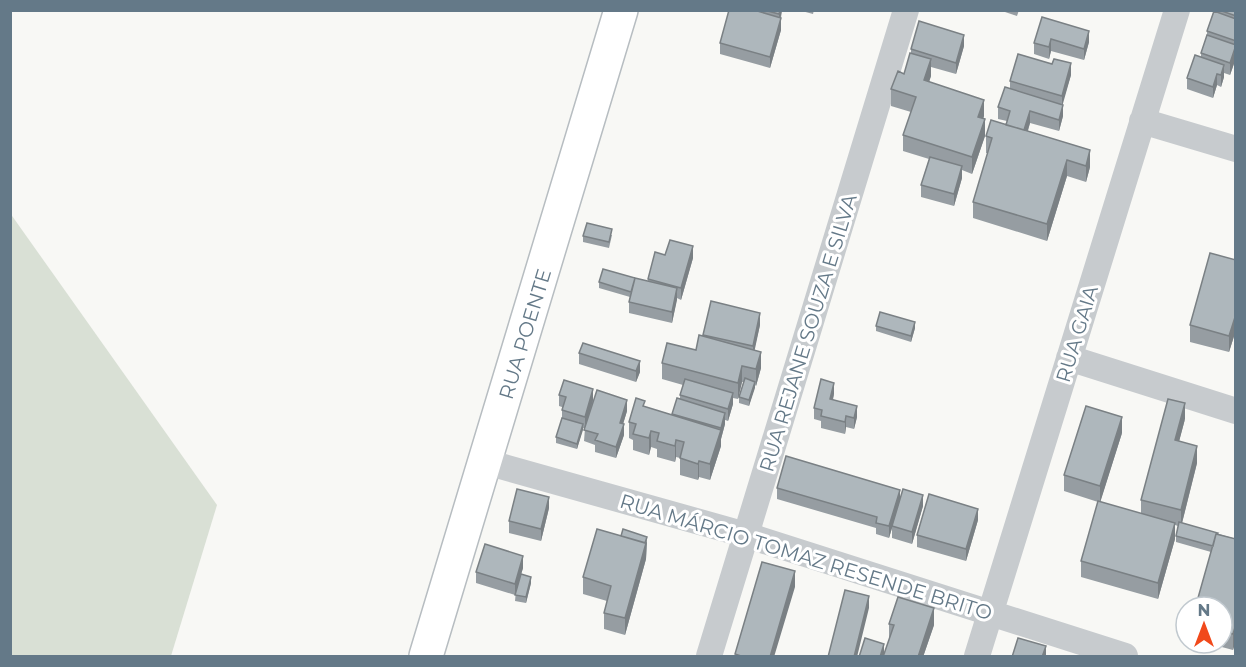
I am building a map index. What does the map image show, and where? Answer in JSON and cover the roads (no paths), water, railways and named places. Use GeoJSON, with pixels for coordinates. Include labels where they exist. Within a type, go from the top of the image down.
{"type":"FeatureCollection","features":[{"type":"Feature","properties":{"kind":"street","name":"RUA POENTE"},"geometry":{"type":"LineString","coordinates":[[426,657],[621,10]]}},
{"type":"Feature","properties":{"kind":"street","name":"RUA REJANE SOUZA E SILVA"},"geometry":{"type":"LineString","coordinates":[[709,657],[906,10]]}},
{"type":"Feature","properties":{"kind":"street","name":"RUA GAIA"},"geometry":{"type":"LineString","coordinates":[[977,657],[1177,10]]}},
{"type":"Feature","properties":{"kind":"street"},"geometry":{"type":"LineString","coordinates":[[1142,121],[1236,149]]}},
{"type":"Feature","properties":{"kind":"street"},"geometry":{"type":"LineString","coordinates":[[1069,358],[1236,411]]}},
{"type":"Feature","properties":{"kind":"street","name":"RUA MÁRCIO TOMAZ RESENDE BRITO"},"geometry":{"type":"LineString","coordinates":[[486,462],[746,535],[1125,657]]}}]}
